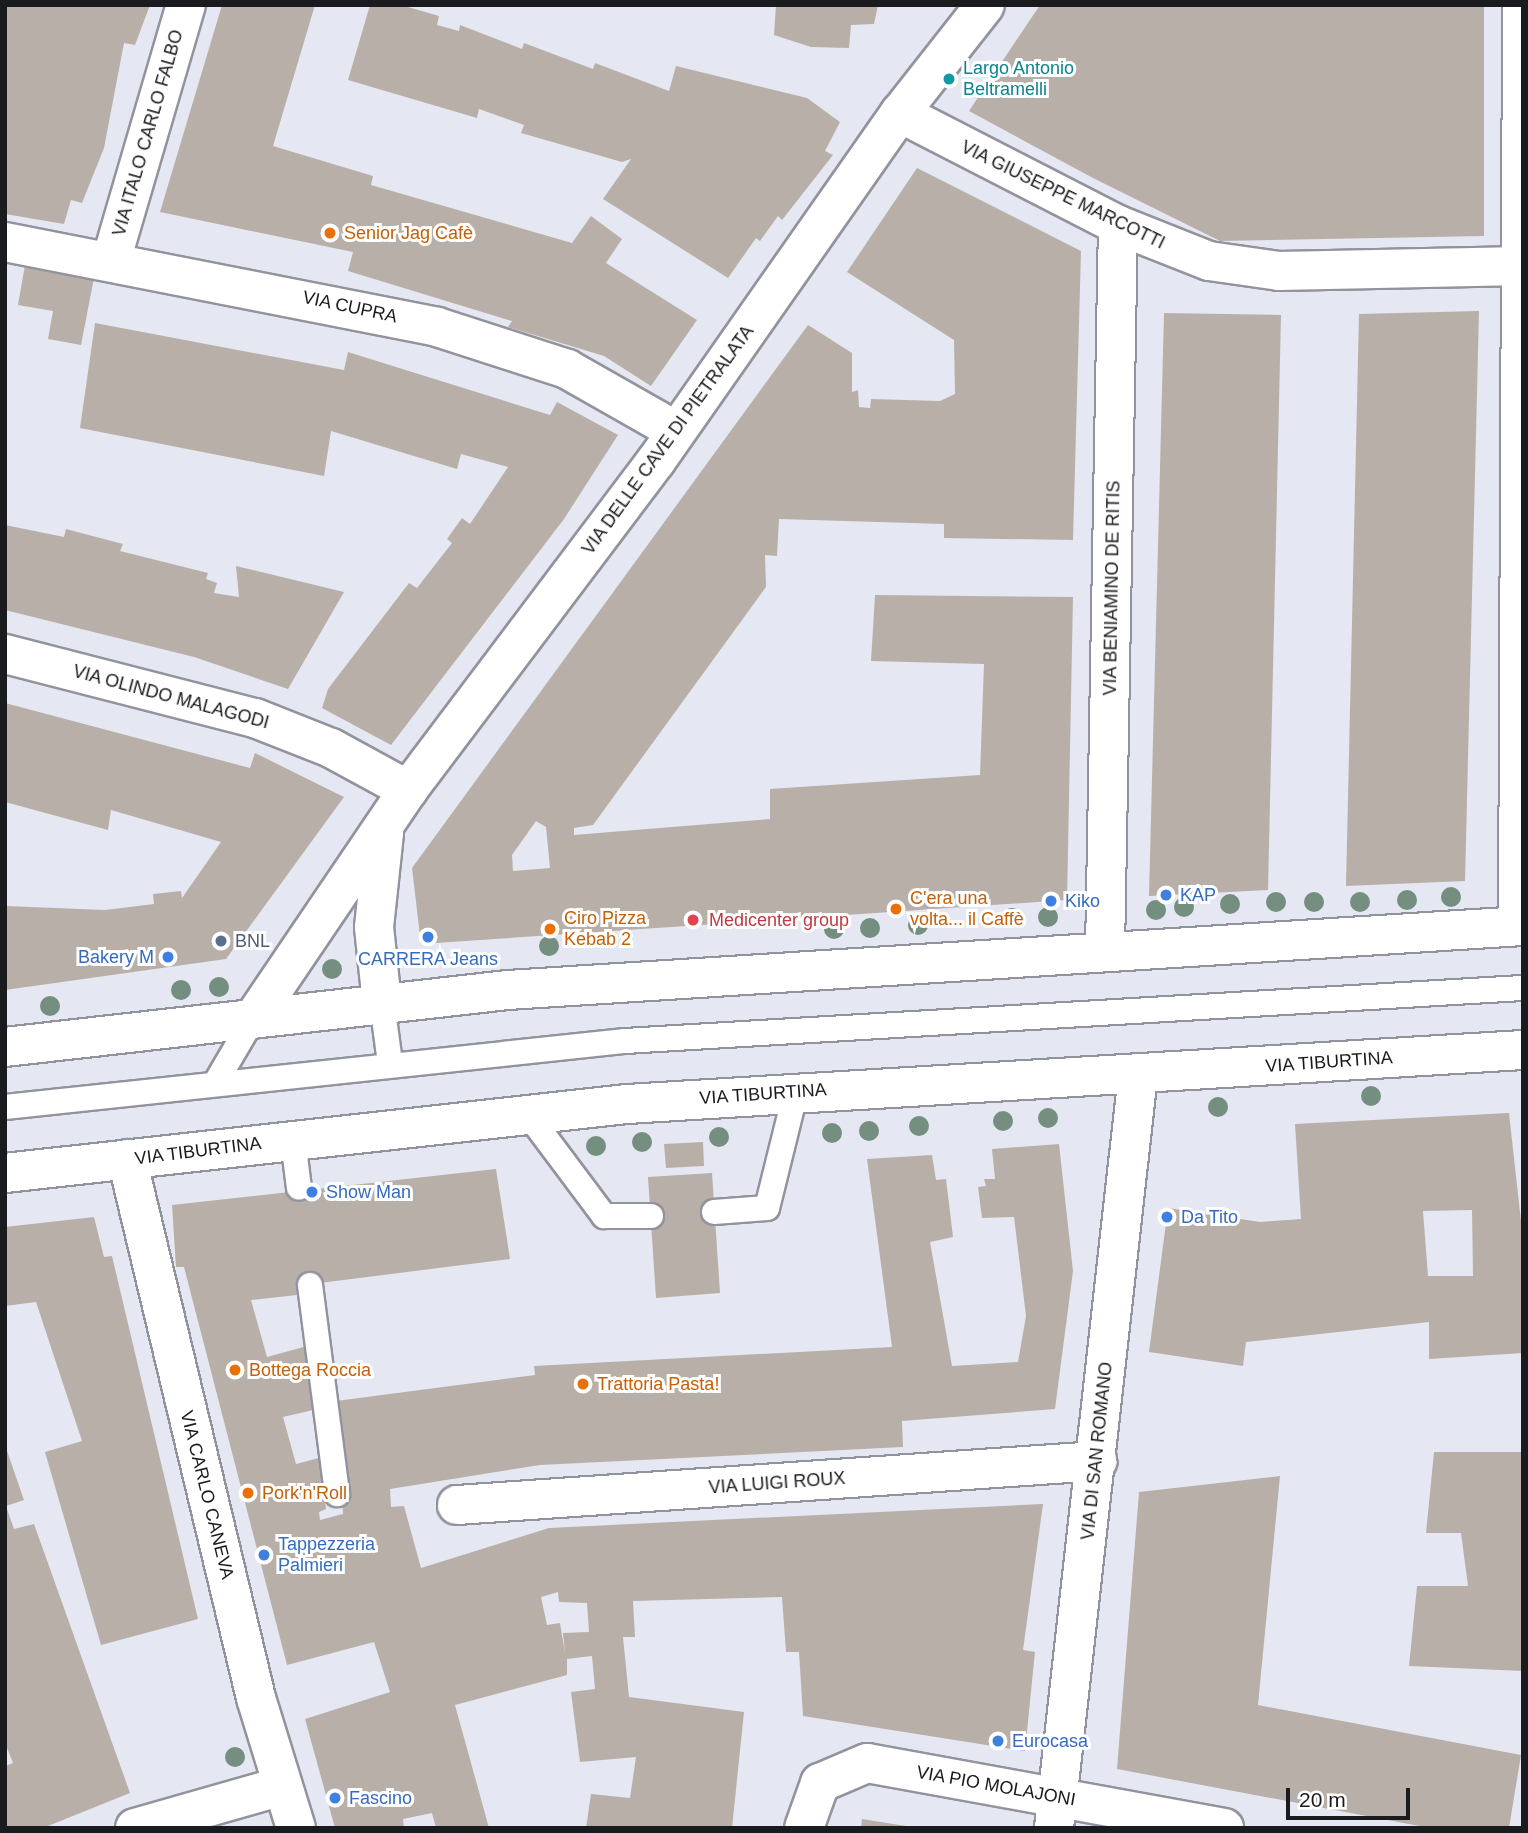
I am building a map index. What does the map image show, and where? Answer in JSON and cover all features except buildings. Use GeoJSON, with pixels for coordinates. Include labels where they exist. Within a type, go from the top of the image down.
{"type":"FeatureCollection","features":[{"type":"Feature","properties":{"kind":"street","name":"VIA ITALO CARLO FALBO"},"geometry":{"type":"LineString","coordinates":[[111,261],[186,5]]}},
{"type":"Feature","properties":{"kind":"street"},"geometry":{"type":"LineString","coordinates":[[946,5],[946,51]]}},
{"type":"Feature","properties":{"kind":"street"},"geometry":{"type":"LineString","coordinates":[[946,51],[985,5]]}},
{"type":"Feature","properties":{"kind":"street"},"geometry":{"type":"LineString","coordinates":[[5,1047],[382,1003],[1105,952],[1521,926],[1522,5]]}},
{"type":"Feature","properties":{"kind":"street","name":"VIA DELLE CAVE DI PIETRALATA"},"geometry":{"type":"LineString","coordinates":[[253,1019],[408,790],[677,431],[946,51]]}},
{"type":"Feature","properties":{"kind":"street","name":"VIA GIUSEPPE MARCOTTI"},"geometry":{"type":"LineString","coordinates":[[900,113],[1118,225],[1245,269],[1522,266]]}},
{"type":"Feature","properties":{"kind":"street","name":"VIA BENIAMINO DE RITIS"},"geometry":{"type":"LineString","coordinates":[[1105,952],[1118,225]]}},
{"type":"Feature","properties":{"kind":"street","name":"VIA CUPRA"},"geometry":{"type":"LineString","coordinates":[[5,242],[437,327],[567,369],[677,431]]}},
{"type":"Feature","properties":{"kind":"street","name":"VIA OLINDO MALAGODI"},"geometry":{"type":"LineString","coordinates":[[5,654],[256,718],[331,748],[408,790]]}},
{"type":"Feature","properties":{"kind":"street","name":"VIA DELLE CAVE DI PIETRALATA"},"geometry":{"type":"LineString","coordinates":[[382,1003],[374,927],[385,824]]}},
{"type":"Feature","properties":{"kind":"street","name":"VIA TIBURTINA"},"geometry":{"type":"LineString","coordinates":[[5,1173],[527,1113],[796,1091],[1138,1074],[1523,1049]]}},
{"type":"Feature","properties":{"kind":"street","name":"VIA DI SAN ROMANO"},"geometry":{"type":"LineString","coordinates":[[1056,1812],[1138,1074]]}},
{"type":"Feature","properties":{"kind":"street","name":"VIA CARLO CANEVA"},"geometry":{"type":"LineString","coordinates":[[127,1159],[282,1786],[296,1828]]}},
{"type":"Feature","properties":{"kind":"street","name":"VIA LUIGI ROUX"},"geometry":{"type":"LineString","coordinates":[[457,1505],[1097,1461]]}},
{"type":"Feature","properties":{"kind":"street","name":"VIA PIO MOLAJONI"},"geometry":{"type":"LineString","coordinates":[[804,1828],[813,1792],[853,1764],[1056,1812],[1224,1828]]}},
{"type":"Feature","properties":{"kind":"street"},"geometry":{"type":"LineString","coordinates":[[135,1828],[282,1786]]}},
{"type":"Feature","properties":{"kind":"lane"},"geometry":{"type":"LineString","coordinates":[[5,1107],[390,1063],[784,1030],[1523,988]]}},
{"type":"Feature","properties":{"kind":"lane"},"geometry":{"type":"LineString","coordinates":[[382,1003],[390,1063]]}},
{"type":"Feature","properties":{"kind":"lane"},"geometry":{"type":"LineString","coordinates":[[216,1082],[253,1019]]}},
{"type":"Feature","properties":{"kind":"lane"},"geometry":{"type":"LineString","coordinates":[[715,1212],[767,1208],[796,1091]]}},
{"type":"Feature","properties":{"kind":"lane"},"geometry":{"type":"LineString","coordinates":[[527,1113],[604,1216],[651,1216]]}},
{"type":"Feature","properties":{"kind":"lane"},"geometry":{"type":"LineString","coordinates":[[293,1140],[299,1188]]}},
{"type":"Feature","properties":{"kind":"lane"},"geometry":{"type":"LineString","coordinates":[[310,1284],[337,1494]]}},
{"type":"Feature","properties":{"kind":"place","name":"Largo Antonio Beltramelli"},"geometry":{"type":"Point","coordinates":[949,79]}},
{"type":"Feature","properties":{"kind":"place","name":"Senior Jag Cafè"},"geometry":{"type":"Point","coordinates":[330,233]}},
{"type":"Feature","properties":{"kind":"place","name":"KAP"},"geometry":{"type":"Point","coordinates":[1166,895]}},
{"type":"Feature","properties":{"kind":"place","name":"Kiko"},"geometry":{"type":"Point","coordinates":[1051,901]}},
{"type":"Feature","properties":{"kind":"place","name":"C'era una volta... il Caffè"},"geometry":{"type":"Point","coordinates":[896,909]}},
{"type":"Feature","properties":{"kind":"place","name":"Medicenter group"},"geometry":{"type":"Point","coordinates":[693,920]}},
{"type":"Feature","properties":{"kind":"place","name":"Ciro Pizza Kebab 2"},"geometry":{"type":"Point","coordinates":[550,929]}},
{"type":"Feature","properties":{"kind":"place","name":"CARRERA Jeans"},"geometry":{"type":"Point","coordinates":[428,937]}},
{"type":"Feature","properties":{"kind":"place","name":"BNL"},"geometry":{"type":"Point","coordinates":[221,941]}},
{"type":"Feature","properties":{"kind":"place","name":"Bakery M"},"geometry":{"type":"Point","coordinates":[168,957]}},
{"type":"Feature","properties":{"kind":"place","name":"Show Man"},"geometry":{"type":"Point","coordinates":[312,1192]}},
{"type":"Feature","properties":{"kind":"place","name":"Da Tito"},"geometry":{"type":"Point","coordinates":[1167,1217]}},
{"type":"Feature","properties":{"kind":"place","name":"Bottega Roccia"},"geometry":{"type":"Point","coordinates":[235,1370]}},
{"type":"Feature","properties":{"kind":"place","name":"Trattoria Pasta!"},"geometry":{"type":"Point","coordinates":[583,1384]}},
{"type":"Feature","properties":{"kind":"place","name":"Pork'n'Roll"},"geometry":{"type":"Point","coordinates":[248,1493]}},
{"type":"Feature","properties":{"kind":"place","name":"Tappezzeria Palmieri"},"geometry":{"type":"Point","coordinates":[264,1555]}},
{"type":"Feature","properties":{"kind":"place","name":"Eurocasa"},"geometry":{"type":"Point","coordinates":[998,1741]}},
{"type":"Feature","properties":{"kind":"place","name":"Fascino"},"geometry":{"type":"Point","coordinates":[335,1798]}}]}
